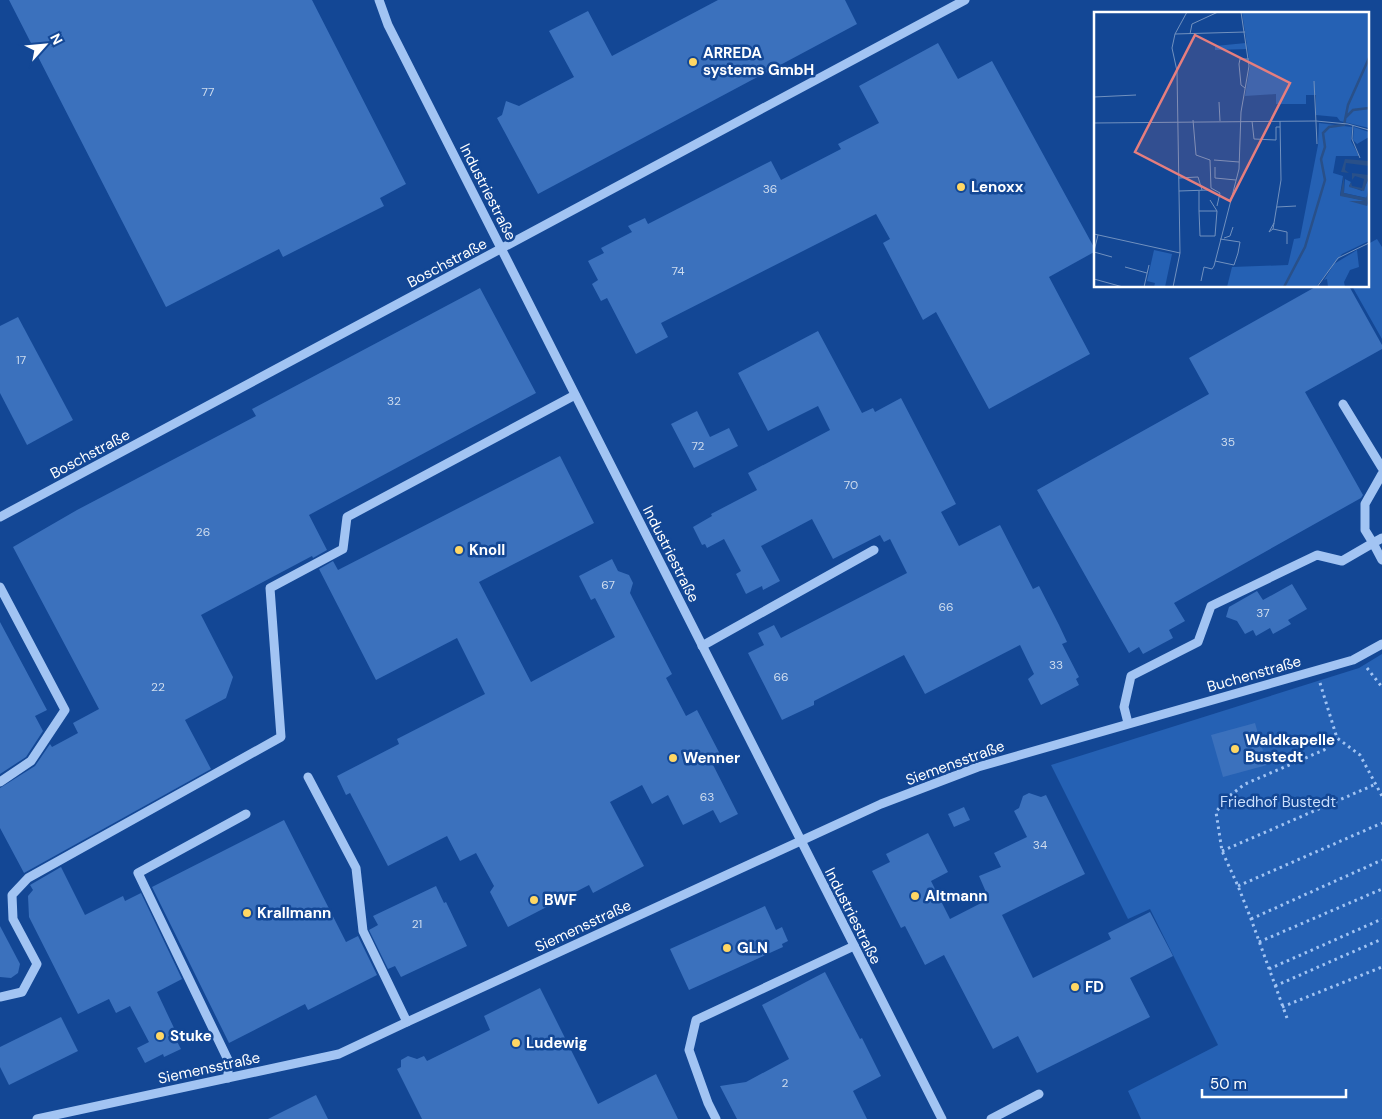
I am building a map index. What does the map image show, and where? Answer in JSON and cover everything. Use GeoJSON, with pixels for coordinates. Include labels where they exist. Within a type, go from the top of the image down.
{"type":"FeatureCollection","features":[{"type":"Feature","properties":{"kind":"street","name":"Industriestraße"},"geometry":{"type":"LineString","coordinates":[[379,0],[388,25],[800,842],[942,1119]]}},
{"type":"Feature","properties":{"kind":"street","name":"Boschstraße"},"geometry":{"type":"LineString","coordinates":[[0,517],[963,2]]}},
{"type":"Feature","properties":{"kind":"street"},"geometry":{"type":"LineString","coordinates":[[0,997],[22,992],[37,964],[13,919],[12,895],[28,878],[280,738],[270,588],[343,549],[347,517],[575,395]]}},
{"type":"Feature","properties":{"kind":"street"},"geometry":{"type":"LineString","coordinates":[[1343,404],[1382,468]]}},
{"type":"Feature","properties":{"kind":"street"},"geometry":{"type":"LineString","coordinates":[[1382,474],[1365,504],[1365,530],[1382,560]]}},
{"type":"Feature","properties":{"kind":"street"},"geometry":{"type":"LineString","coordinates":[[1130,723],[1124,707],[1131,676],[1198,642],[1211,606],[1317,554],[1342,561],[1382,538]]}},
{"type":"Feature","properties":{"kind":"street"},"geometry":{"type":"LineString","coordinates":[[702,646],[874,550]]}},
{"type":"Feature","properties":{"kind":"street"},"geometry":{"type":"LineString","coordinates":[[0,587],[65,710],[31,761],[0,782]]}},
{"type":"Feature","properties":{"kind":"street","name":"Buchenstraße"},"geometry":{"type":"LineString","coordinates":[[1130,723],[1358,658],[1382,644]]}},
{"type":"Feature","properties":{"kind":"street","name":"Siemensstraße"},"geometry":{"type":"LineString","coordinates":[[36,1119],[338,1054],[882,804],[978,767],[1130,723]]}},
{"type":"Feature","properties":{"kind":"street"},"geometry":{"type":"LineString","coordinates":[[308,777],[356,868],[363,931],[406,1022]]}},
{"type":"Feature","properties":{"kind":"street"},"geometry":{"type":"LineString","coordinates":[[228,1078],[228,1060],[138,872],[246,814]]}},
{"type":"Feature","properties":{"kind":"street"},"geometry":{"type":"LineString","coordinates":[[716,1119],[708,1103],[689,1050],[696,1020],[854,946]]}},
{"type":"Feature","properties":{"kind":"street"},"geometry":{"type":"LineString","coordinates":[[991,1119],[1039,1094]]}},
{"type":"Feature","properties":{"kind":"path"},"geometry":{"type":"LineString","coordinates":[[1358,658],[1382,688]]}},
{"type":"Feature","properties":{"kind":"path"},"geometry":{"type":"LineString","coordinates":[[1317,670],[1337,738],[1360,756],[1382,796]]}},
{"type":"Feature","properties":{"kind":"path"},"geometry":{"type":"LineString","coordinates":[[1286,1018],[1252,919],[1222,851],[1216,812],[1228,797],[1245,784],[1324,750],[1337,738]]}},
{"type":"Feature","properties":{"kind":"path"},"geometry":{"type":"LineString","coordinates":[[1222,851],[1376,784]]}},
{"type":"Feature","properties":{"kind":"path"},"geometry":{"type":"LineString","coordinates":[[1238,886],[1382,823]]}},
{"type":"Feature","properties":{"kind":"path"},"geometry":{"type":"LineString","coordinates":[[1252,919],[1382,860]]}},
{"type":"Feature","properties":{"kind":"path"},"geometry":{"type":"LineString","coordinates":[[1259,942],[1382,889]]}},
{"type":"Feature","properties":{"kind":"path"},"geometry":{"type":"LineString","coordinates":[[1269,969],[1382,919]]}},
{"type":"Feature","properties":{"kind":"path"},"geometry":{"type":"LineString","coordinates":[[1275,986],[1382,939]]}},
{"type":"Feature","properties":{"kind":"path"},"geometry":{"type":"LineString","coordinates":[[1282,1007],[1382,967]]}},
{"type":"Feature","properties":{"kind":"green space"},"geometry":{"type":"Polygon","coordinates":[[[1377,239],[1382,247],[1382,339],[1353,288],[1370,288],[1370,243],[1377,239]]]}},
{"type":"Feature","properties":{"kind":"green space","name":"Friedhof Bustedt"},"geometry":{"type":"Polygon","coordinates":[[[1382,654],[1382,1119],[1141,1119],[1128,1091],[1218,1045],[1150,909],[1128,919],[1051,765],[1359,668],[1382,654]]]}},
{"type":"Feature","properties":{"kind":"building"},"geometry":{"type":"Polygon","coordinates":[[[9,0],[312,0],[406,184],[380,198],[384,206],[283,257],[279,249],[166,307],[9,0]]]}},
{"type":"Feature","properties":{"kind":"building","name":"ARREDA systems GmbH"},"geometry":{"type":"Polygon","coordinates":[[[718,0],[845,0],[857,24],[538,194],[497,118],[502,115],[506,101],[519,106],[574,77],[549,31],[588,11],[612,56],[718,0]]]}},
{"type":"Feature","properties":{"kind":"building","name":"Lenoxx"},"geometry":{"type":"Polygon","coordinates":[[[938,43],[958,79],[992,61],[1094,247],[1094,252],[1049,277],[1090,354],[989,409],[936,312],[923,320],[883,243],[890,239],[876,214],[661,323],[668,337],[636,354],[607,298],[601,301],[592,284],[598,280],[588,261],[604,253],[601,248],[632,232],[628,226],[645,218],[648,224],[771,161],[781,180],[841,149],[838,144],[879,123],[859,86],[938,43]]]}},
{"type":"Feature","properties":{"kind":"building"},"geometry":{"type":"Polygon","coordinates":[[[480,288],[536,393],[309,515],[327,550],[313,558],[312,556],[201,615],[233,677],[226,698],[185,720],[211,769],[24,873],[0,828],[0,788],[35,766],[50,744],[52,747],[78,733],[73,723],[99,709],[13,547],[77,510],[256,416],[252,409],[480,288]]]}},
{"type":"Feature","properties":{"kind":"building"},"geometry":{"type":"Polygon","coordinates":[[[1313,288],[1350,288],[1382,345],[1382,349],[1305,392],[1363,495],[1361,498],[1174,603],[1185,621],[1169,630],[1173,638],[1143,654],[1139,647],[1129,653],[1037,490],[1209,394],[1189,358],[1313,288]]]}},
{"type":"Feature","properties":{"kind":"building"},"geometry":{"type":"Polygon","coordinates":[[[18,317],[73,420],[27,445],[0,393],[0,326],[18,317]]]}},
{"type":"Feature","properties":{"kind":"building"},"geometry":{"type":"Polygon","coordinates":[[[818,331],[862,413],[873,408],[875,412],[901,398],[956,504],[941,512],[959,546],[1000,525],[1033,589],[1039,586],[1059,625],[1067,642],[1062,644],[1079,677],[1076,679],[1079,685],[1041,705],[1028,679],[1034,674],[1020,645],[925,694],[904,655],[814,701],[814,705],[782,720],[748,653],[764,645],[758,633],[774,625],[781,638],[907,573],[890,539],[884,542],[880,535],[833,559],[812,519],[761,546],[780,581],[763,590],[762,586],[746,594],[736,574],[741,571],[724,539],[707,548],[705,544],[702,545],[693,527],[712,516],[711,514],[757,490],[748,473],[830,430],[818,406],[768,431],[738,373],[818,331]]]}},
{"type":"Feature","properties":{"kind":"building"},"geometry":{"type":"Polygon","coordinates":[[[697,411],[710,437],[729,428],[738,446],[694,468],[671,424],[697,411]]]}},
{"type":"Feature","properties":{"kind":"building"},"geometry":{"type":"Polygon","coordinates":[[[560,456],[594,523],[479,582],[531,682],[615,637],[595,598],[591,600],[579,576],[612,559],[618,571],[629,575],[633,583],[630,593],[672,674],[666,678],[686,716],[697,710],[721,756],[711,761],[738,814],[720,823],[713,810],[683,825],[668,795],[652,804],[642,785],[610,802],[644,866],[593,893],[589,885],[508,927],[490,892],[494,886],[476,853],[460,861],[447,836],[388,866],[350,793],[346,795],[337,776],[399,744],[397,739],[485,694],[457,638],[376,680],[319,569],[333,561],[338,570],[560,456]]]}},
{"type":"Feature","properties":{"kind":"building"},"geometry":{"type":"Polygon","coordinates":[[[1292,584],[1307,609],[1288,620],[1291,624],[1273,634],[1270,628],[1256,636],[1253,630],[1245,634],[1237,621],[1226,617],[1229,607],[1257,591],[1263,600],[1292,584]]]}},
{"type":"Feature","properties":{"kind":"building"},"geometry":{"type":"Polygon","coordinates":[[[0,622],[47,710],[35,716],[43,731],[26,757],[0,774],[0,622]]]}},
{"type":"Feature","properties":{"kind":"building","name":"Waldkapelle Bustedt"},"geometry":{"type":"Polygon","coordinates":[[[1255,723],[1267,765],[1223,777],[1211,735],[1255,723]]]}},
{"type":"Feature","properties":{"kind":"building"},"geometry":{"type":"Polygon","coordinates":[[[1029,793],[1041,797],[1046,795],[1085,874],[1002,915],[1033,978],[1111,939],[1108,933],[1150,912],[1173,956],[1130,978],[1150,1017],[1037,1073],[1018,1036],[993,1049],[944,955],[925,965],[905,926],[901,928],[872,871],[890,862],[886,854],[928,833],[948,872],[931,881],[950,919],[989,899],[979,876],[1001,867],[994,853],[1027,837],[1014,811],[1019,808],[1023,796],[1029,793]]]}},
{"type":"Feature","properties":{"kind":"building"},"geometry":{"type":"Polygon","coordinates":[[[964,807],[970,820],[954,827],[948,814],[964,807]]]}},
{"type":"Feature","properties":{"kind":"building","name":"Krallmann"},"geometry":{"type":"Polygon","coordinates":[[[284,820],[346,942],[358,936],[377,975],[308,1010],[305,1004],[229,1043],[152,887],[284,820]]]}},
{"type":"Feature","properties":{"kind":"building"},"geometry":{"type":"Polygon","coordinates":[[[61,867],[85,915],[123,896],[125,901],[141,893],[182,979],[157,992],[174,1028],[171,1030],[181,1049],[164,1057],[163,1054],[145,1063],[137,1048],[149,1042],[130,1006],[116,1013],[109,999],[78,1014],[29,917],[28,896],[33,890],[30,885],[61,867]]]}},
{"type":"Feature","properties":{"kind":"building"},"geometry":{"type":"Polygon","coordinates":[[[436,886],[444,903],[446,902],[467,946],[401,977],[395,966],[388,969],[369,930],[378,925],[373,916],[436,886]]]}},
{"type":"Feature","properties":{"kind":"building","name":"GLN"},"geometry":{"type":"Polygon","coordinates":[[[765,906],[776,930],[782,927],[788,941],[782,944],[783,947],[689,990],[670,949],[765,906]]]}},
{"type":"Feature","properties":{"kind":"building"},"geometry":{"type":"Polygon","coordinates":[[[0,926],[20,964],[18,973],[11,978],[0,977],[0,926]]]}},
{"type":"Feature","properties":{"kind":"building"},"geometry":{"type":"Polygon","coordinates":[[[825,972],[881,1076],[853,1091],[867,1119],[737,1119],[720,1086],[746,1082],[789,1059],[762,1005],[825,972]]]}},
{"type":"Feature","properties":{"kind":"building","name":"Ludewig"},"geometry":{"type":"Polygon","coordinates":[[[540,988],[598,1104],[656,1074],[678,1119],[422,1119],[397,1069],[401,1067],[401,1060],[408,1056],[417,1059],[424,1056],[427,1061],[490,1030],[484,1016],[540,988]]]}},
{"type":"Feature","properties":{"kind":"building"},"geometry":{"type":"Polygon","coordinates":[[[61,1017],[78,1051],[9,1085],[0,1067],[0,1047],[61,1017]]]}},
{"type":"Feature","properties":{"kind":"building"},"geometry":{"type":"Polygon","coordinates":[[[316,1095],[328,1119],[268,1119],[316,1095]]]}},
{"type":"Feature","properties":{"kind":"place","name":"ARREDA systems GmbH"},"geometry":{"type":"Point","coordinates":[693,62]}},
{"type":"Feature","properties":{"kind":"place","name":"Lenoxx"},"geometry":{"type":"Point","coordinates":[961,187]}},
{"type":"Feature","properties":{"kind":"place","name":"Knoll"},"geometry":{"type":"Point","coordinates":[459,550]}},
{"type":"Feature","properties":{"kind":"place","name":"Waldkapelle Bustedt"},"geometry":{"type":"Point","coordinates":[1235,749]}},
{"type":"Feature","properties":{"kind":"place","name":"Wenner"},"geometry":{"type":"Point","coordinates":[673,758]}},
{"type":"Feature","properties":{"kind":"place","name":"Altmann"},"geometry":{"type":"Point","coordinates":[915,896]}},
{"type":"Feature","properties":{"kind":"place","name":"BWF"},"geometry":{"type":"Point","coordinates":[534,900]}},
{"type":"Feature","properties":{"kind":"place","name":"Krallmann"},"geometry":{"type":"Point","coordinates":[247,913]}},
{"type":"Feature","properties":{"kind":"place","name":"GLN"},"geometry":{"type":"Point","coordinates":[727,948]}},
{"type":"Feature","properties":{"kind":"place","name":"FD"},"geometry":{"type":"Point","coordinates":[1075,987]}},
{"type":"Feature","properties":{"kind":"place","name":"Stuke"},"geometry":{"type":"Point","coordinates":[160,1036]}},
{"type":"Feature","properties":{"kind":"place","name":"Ludewig"},"geometry":{"type":"Point","coordinates":[516,1043]}}]}
